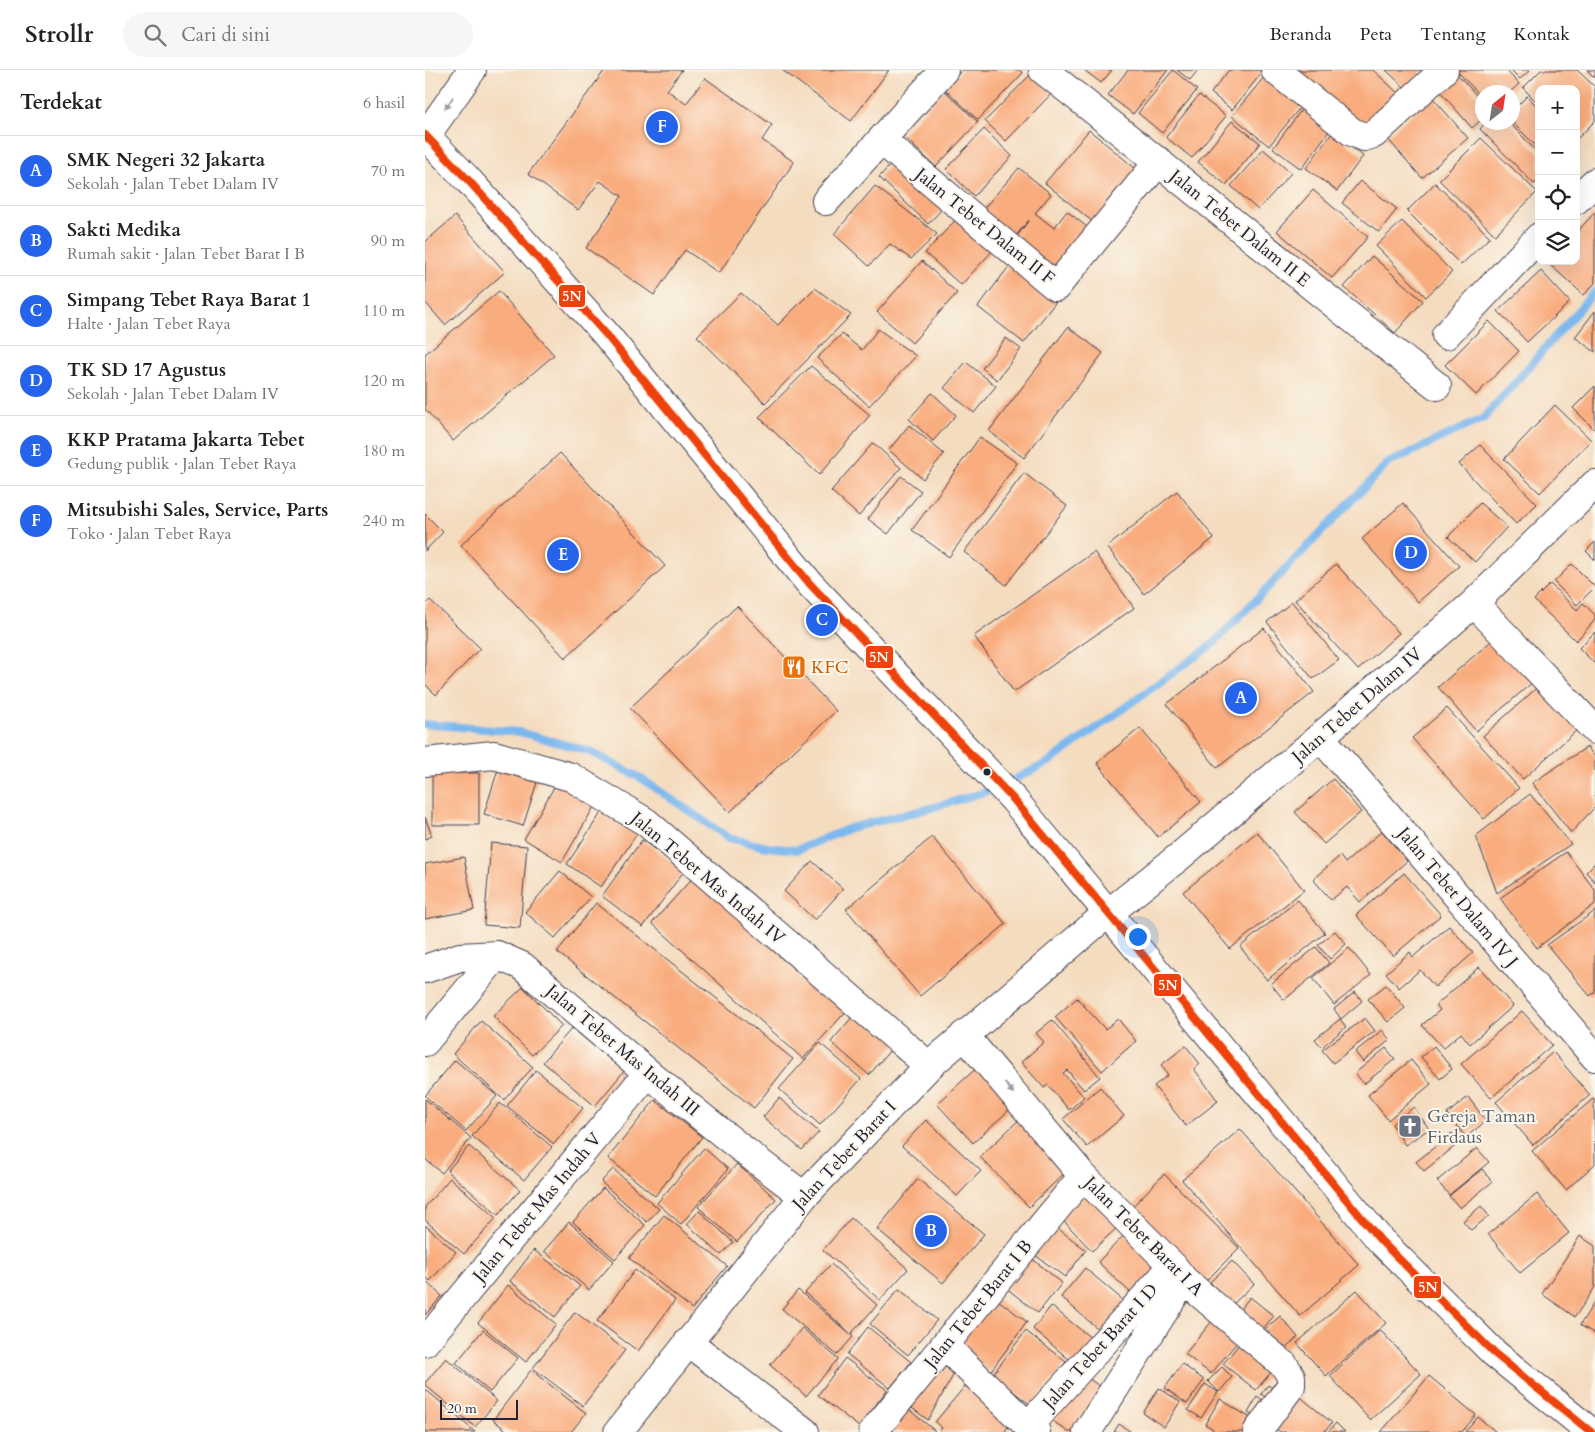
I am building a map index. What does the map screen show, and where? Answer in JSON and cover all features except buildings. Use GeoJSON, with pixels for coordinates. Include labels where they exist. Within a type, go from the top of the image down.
{"type":"FeatureCollection","features":[{"type":"Feature","properties":{"kind":"street"},"geometry":{"type":"LineString","coordinates":[[472,70],[425,136],[469,181],[604,332],[810,584],[1014,800],[1381,1241],[1494,1353],[1591,1432]]}},
{"type":"Feature","properties":{"kind":"street"},"geometry":{"type":"LineString","coordinates":[[826,201],[944,70]]}},
{"type":"Feature","properties":{"kind":"street","name":"Jalan Tebet Dalam II E"},"geometry":{"type":"LineString","coordinates":[[1043,70],[1159,161],[1320,294],[1437,386]]}},
{"type":"Feature","properties":{"kind":"street"},"geometry":{"type":"LineString","coordinates":[[1275,70],[1352,132],[1364,137],[1373,134],[1444,70]]}},
{"type":"Feature","properties":{"kind":"street","name":"Jalan Tebet Dalam II F"},"geometry":{"type":"LineString","coordinates":[[881,140],[1056,287],[1159,161]]}},
{"type":"Feature","properties":{"kind":"street"},"geometry":{"type":"LineString","coordinates":[[1580,196],[1595,182]]}},
{"type":"Feature","properties":{"kind":"street"},"geometry":{"type":"LineString","coordinates":[[1447,336],[1535,241]]}},
{"type":"Feature","properties":{"kind":"street","name":"Jalan Tebet Dalam IV"},"geometry":{"type":"LineString","coordinates":[[1107,913],[1180,856],[1474,602],[1595,484]]}},
{"type":"Feature","properties":{"kind":"street"},"geometry":{"type":"LineString","coordinates":[[1474,602],[1595,730]]}},
{"type":"Feature","properties":{"kind":"street","name":"Jalan Tebet Dalam IV J"},"geometry":{"type":"LineString","coordinates":[[1320,737],[1595,1057]]}},
{"type":"Feature","properties":{"kind":"street","name":"Jalan Tebet Mas Indah IV"},"geometry":{"type":"LineString","coordinates":[[425,762],[494,755],[571,777],[646,822],[929,1066]]}},
{"type":"Feature","properties":{"kind":"street","name":"Jalan Tebet Barat I"},"geometry":{"type":"LineString","coordinates":[[617,1432],[804,1196],[929,1066],[1107,913]]}},
{"type":"Feature","properties":{"kind":"street"},"geometry":{"type":"LineString","coordinates":[[425,1042],[497,955]]}},
{"type":"Feature","properties":{"kind":"street","name":"Jalan Tebet Mas Indah III"},"geometry":{"type":"LineString","coordinates":[[425,969],[460,956],[497,955],[523,966],[648,1073],[771,1172],[804,1196]]}},
{"type":"Feature","properties":{"kind":"street","name":"Jalan Tebet Barat I A"},"geometry":{"type":"LineString","coordinates":[[964,1035],[1083,1176],[1178,1273],[1283,1365],[1291,1376],[1291,1386],[1257,1432]]}},
{"type":"Feature","properties":{"kind":"street","name":"Jalan Tebet Mas Indah V"},"geometry":{"type":"LineString","coordinates":[[425,1342],[648,1073]]}},
{"type":"Feature","properties":{"kind":"street","name":"Jalan Tebet Barat I B"},"geometry":{"type":"LineString","coordinates":[[873,1432],[1083,1176]]}},
{"type":"Feature","properties":{"kind":"street","name":"Jalan Tebet Barat I D"},"geometry":{"type":"LineString","coordinates":[[1032,1429],[1178,1273]]}},
{"type":"Feature","properties":{"kind":"street","name":"Jalan Tebet Barat I D"},"geometry":{"type":"LineString","coordinates":[[1087,1432],[1178,1273]]}},
{"type":"Feature","properties":{"kind":"street"},"geometry":{"type":"LineString","coordinates":[[689,1342],[805,1432]]}},
{"type":"Feature","properties":{"kind":"street"},"geometry":{"type":"LineString","coordinates":[[945,1346],[1032,1429]]}},
{"type":"Feature","properties":{"kind":"waterway"},"geometry":{"type":"LineString","coordinates":[[425,724],[519,732],[589,751],[639,777],[729,838],[767,847],[797,850],[850,828],[931,808],[995,789],[1049,762],[1213,644],[1388,463],[1484,418],[1595,291]]}},
{"type":"Feature","properties":{"kind":"transit line","name":"5N"},"geometry":{"type":"LineString","coordinates":[[425,135],[469,181],[604,332],[810,584],[1014,800],[1381,1241],[1494,1353],[1591,1432]]}},
{"type":"Feature","properties":{"kind":"place","name":"Mitsubishi Sales, Service, Parts"},"geometry":{"type":"Point","coordinates":[662,127]}},
{"type":"Feature","properties":{"kind":"place","name":"TK SD 17 Agustus"},"geometry":{"type":"Point","coordinates":[1411,553]}},
{"type":"Feature","properties":{"kind":"place","name":"KKP Pratama Jakarta Tebet"},"geometry":{"type":"Point","coordinates":[563,555]}},
{"type":"Feature","properties":{"kind":"place","name":"Simpang Tebet Raya Barat 1"},"geometry":{"type":"Point","coordinates":[822,620]}},
{"type":"Feature","properties":{"kind":"place","name":"KFC"},"geometry":{"type":"Point","coordinates":[794,667]}},
{"type":"Feature","properties":{"kind":"place","name":"SMK Negeri 32 Jakarta"},"geometry":{"type":"Point","coordinates":[1241,698]}},
{"type":"Feature","properties":{"kind":"place","name":"Gereja Taman Firdaus"},"geometry":{"type":"Point","coordinates":[1410,1126]}},
{"type":"Feature","properties":{"kind":"place","name":"Sakti Medika"},"geometry":{"type":"Point","coordinates":[931,1231]}}]}
